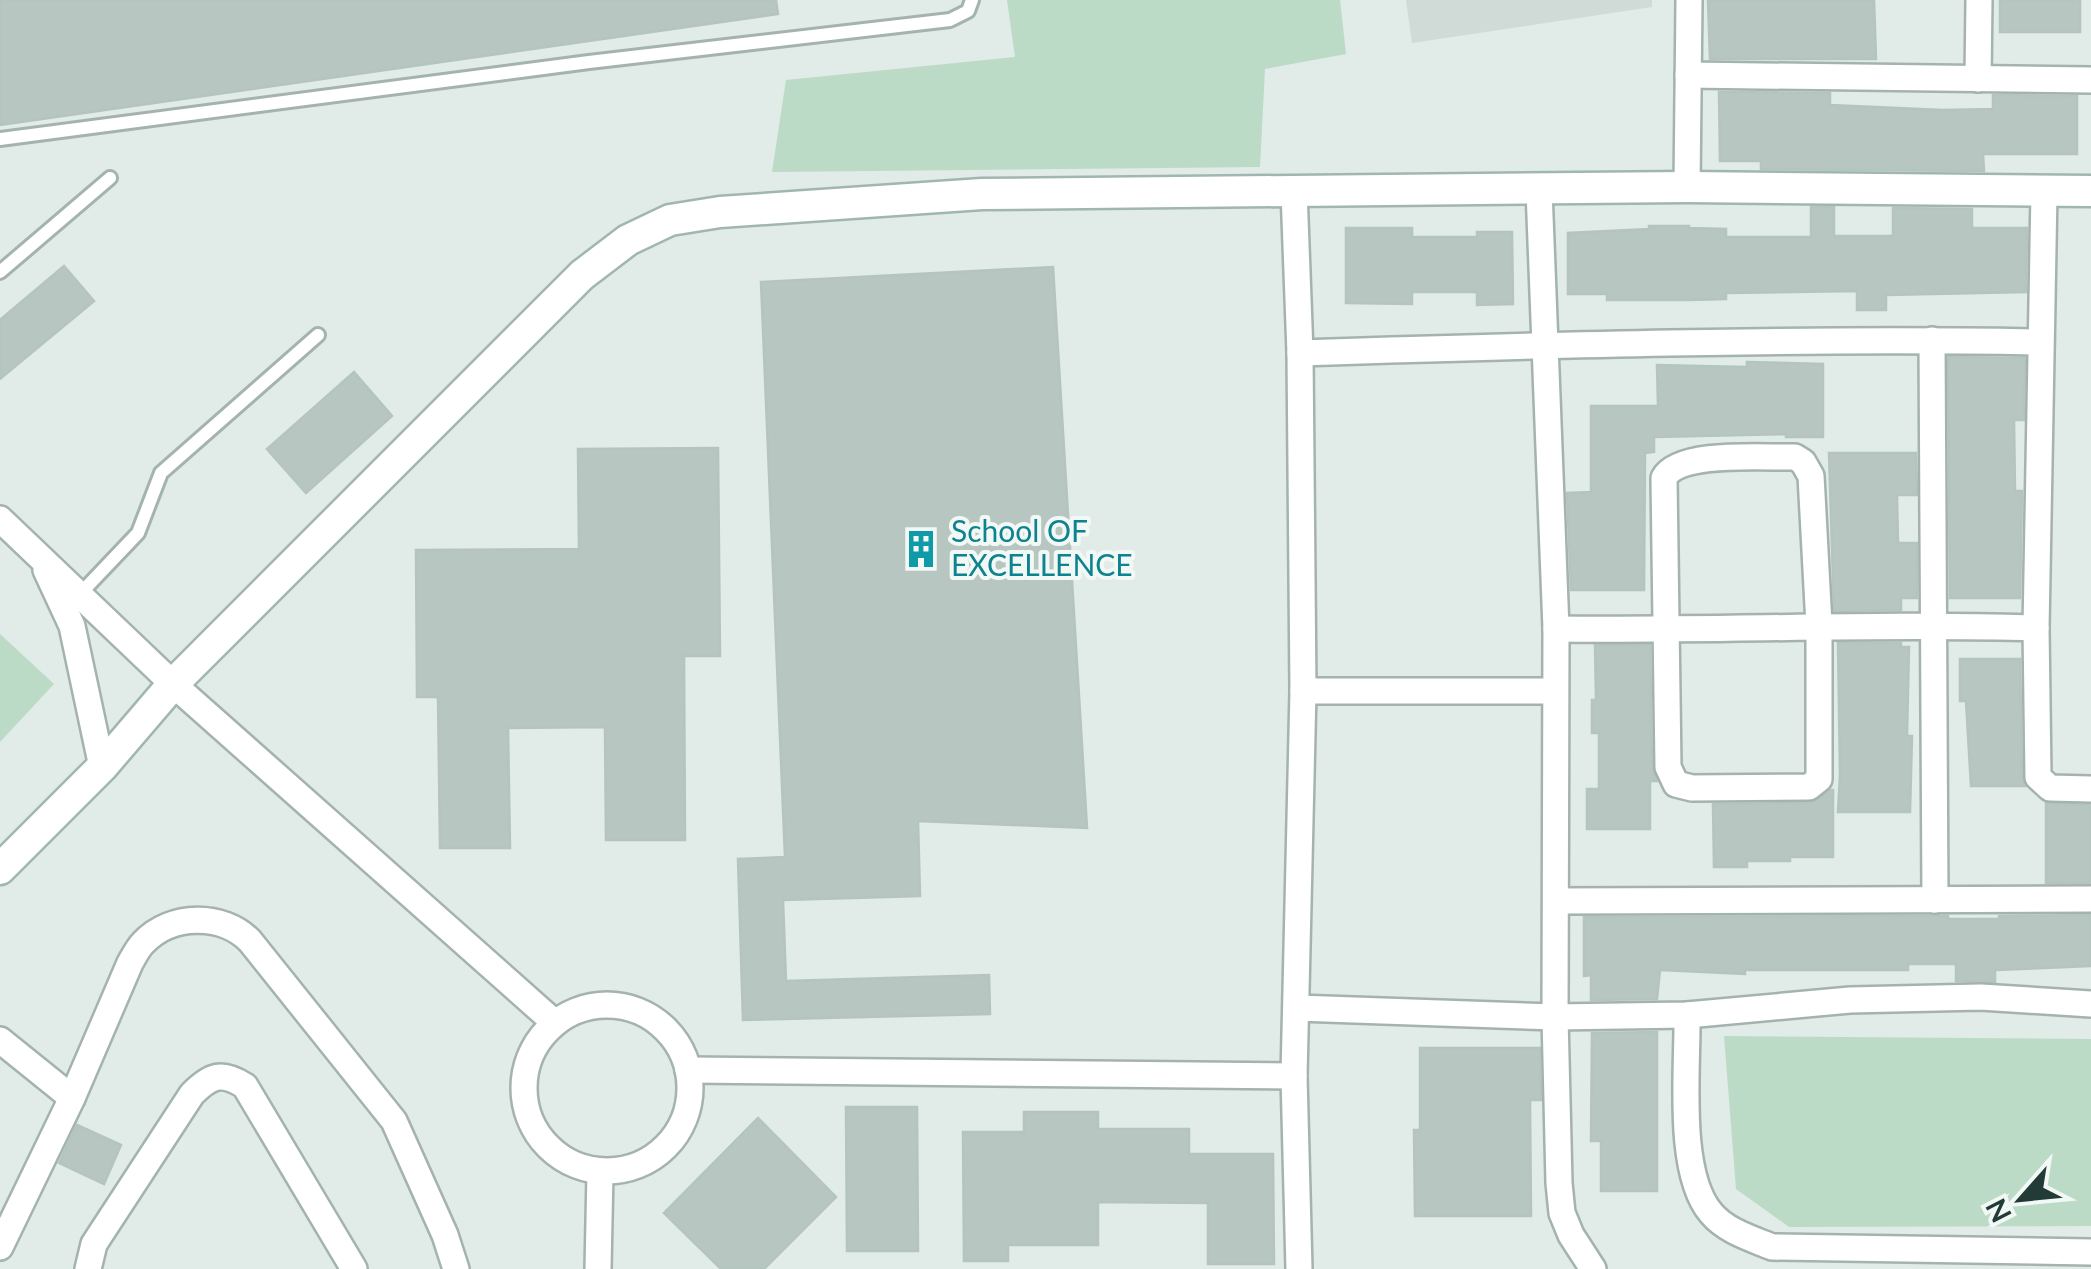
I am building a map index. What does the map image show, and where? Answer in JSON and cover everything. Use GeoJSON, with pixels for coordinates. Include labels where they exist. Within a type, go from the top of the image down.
{"type":"FeatureCollection","features":[{"type":"Feature","properties":{"kind":"street"},"geometry":{"type":"LineString","coordinates":[[1687,188],[1689,0]]}},
{"type":"Feature","properties":{"kind":"street"},"geometry":{"type":"LineString","coordinates":[[1978,78],[1979,0]]}},
{"type":"Feature","properties":{"kind":"street"},"geometry":{"type":"LineString","coordinates":[[1688,75],[2091,80]]}},
{"type":"Feature","properties":{"kind":"street"},"geometry":{"type":"LineString","coordinates":[[0,869],[102,766],[173,684],[582,275],[628,240],[670,220],[720,212],[982,194],[1687,188],[2091,191]]}},
{"type":"Feature","properties":{"kind":"street"},"geometry":{"type":"LineString","coordinates":[[1294,190],[1300,353],[1303,691],[1294,1076],[1299,1269]]}},
{"type":"Feature","properties":{"kind":"street"},"geometry":{"type":"LineString","coordinates":[[1539,190],[1556,630],[1558,1183],[1562,1213],[1592,1269]]}},
{"type":"Feature","properties":{"kind":"street"},"geometry":{"type":"LineString","coordinates":[[2044,192],[2036,628],[2038,776],[2050,788],[2091,789]]}},
{"type":"Feature","properties":{"kind":"street"},"geometry":{"type":"LineString","coordinates":[[1300,353],[1932,340],[2040,342]]}},
{"type":"Feature","properties":{"kind":"street"},"geometry":{"type":"LineString","coordinates":[[1932,340],[1935,900]]}},
{"type":"Feature","properties":{"kind":"street"},"geometry":{"type":"LineString","coordinates":[[1795,457],[1809,470],[1819,626],[1820,772],[1816,784],[1692,788],[1676,784],[1668,767],[1664,478],[1669,470],[1688,460],[1795,457]]}},
{"type":"Feature","properties":{"kind":"street"},"geometry":{"type":"LineString","coordinates":[[0,519],[173,684],[555,1023]]}},
{"type":"Feature","properties":{"kind":"street"},"geometry":{"type":"LineString","coordinates":[[40,557],[72,626],[102,766]]}},
{"type":"Feature","properties":{"kind":"street"},"geometry":{"type":"LineString","coordinates":[[1556,630],[1935,625],[2036,628]]}},
{"type":"Feature","properties":{"kind":"street"},"geometry":{"type":"LineString","coordinates":[[1303,691],[1554,691]]}},
{"type":"Feature","properties":{"kind":"street"},"geometry":{"type":"LineString","coordinates":[[1556,902],[2091,900]]}},
{"type":"Feature","properties":{"kind":"street"},"geometry":{"type":"LineString","coordinates":[[0,1247],[72,1098],[130,962],[143,943],[161,928],[215,920],[239,930],[394,1121],[456,1269]]}},
{"type":"Feature","properties":{"kind":"street"},"geometry":{"type":"LineString","coordinates":[[1297,1008],[1555,1017],[1688,1014],[1850,1000],[1981,997],[2091,1004]]}},
{"type":"Feature","properties":{"kind":"street"},"geometry":{"type":"LineString","coordinates":[[599,1005],[634,1011],[664,1029],[679,1048],[688,1070],[690,1095],[672,1140],[655,1156],[634,1168],[600,1172],[560,1158],[542,1140],[528,1117],[526,1066],[537,1042],[555,1023],[576,1011],[599,1005]]}},
{"type":"Feature","properties":{"kind":"street"},"geometry":{"type":"LineString","coordinates":[[1688,1014],[1689,1168],[1696,1192],[1713,1216],[1737,1233],[1772,1247],[2091,1252]]}},
{"type":"Feature","properties":{"kind":"street"},"geometry":{"type":"LineString","coordinates":[[0,1040],[72,1098]]}},
{"type":"Feature","properties":{"kind":"street"},"geometry":{"type":"LineString","coordinates":[[688,1070],[1294,1076]]}},
{"type":"Feature","properties":{"kind":"street"},"geometry":{"type":"LineString","coordinates":[[88,1269],[94,1244],[192,1094],[216,1077],[230,1076],[245,1086],[354,1269]]}},
{"type":"Feature","properties":{"kind":"street"},"geometry":{"type":"LineString","coordinates":[[598,1269],[600,1172]]}},
{"type":"Feature","properties":{"kind":"lane"},"geometry":{"type":"LineString","coordinates":[[0,140],[589,62],[950,20],[968,10],[972,0]]}},
{"type":"Feature","properties":{"kind":"lane"},"geometry":{"type":"LineString","coordinates":[[0,272],[110,178]]}},
{"type":"Feature","properties":{"kind":"lane"},"geometry":{"type":"LineString","coordinates":[[80,595],[138,533],[162,473],[318,336]]}},
{"type":"Feature","properties":{"kind":"shaded area"},"geometry":{"type":"Polygon","coordinates":[[[1406,0],[1652,0],[1652,7],[1412,43],[1406,0]]]}},
{"type":"Feature","properties":{"kind":"green space"},"geometry":{"type":"Polygon","coordinates":[[[1007,0],[1340,0],[1346,54],[1265,69],[1260,167],[772,172],[786,80],[1015,57],[1007,0]]]}},
{"type":"Feature","properties":{"kind":"green space"},"geometry":{"type":"Polygon","coordinates":[[[0,634],[54,684],[0,742],[0,634]]]}},
{"type":"Feature","properties":{"kind":"green space"},"geometry":{"type":"Polygon","coordinates":[[[1724,1036],[2091,1039],[2091,1226],[1789,1227],[1736,1189],[1724,1036]]]}},
{"type":"Feature","properties":{"kind":"building"},"geometry":{"type":"Polygon","coordinates":[[[0,0],[776,0],[778,14],[0,125],[0,0]]]}},
{"type":"Feature","properties":{"kind":"building"},"geometry":{"type":"Polygon","coordinates":[[[1708,0],[1874,0],[1876,59],[1710,59],[1708,0]]]}},
{"type":"Feature","properties":{"kind":"building"},"geometry":{"type":"Polygon","coordinates":[[[2000,0],[2080,0],[2080,32],[2000,32],[2000,0]]]}},
{"type":"Feature","properties":{"kind":"building"},"geometry":{"type":"Polygon","coordinates":[[[1719,92],[1830,93],[1830,105],[1943,110],[1993,109],[1993,95],[2077,96],[2077,154],[1983,154],[1984,171],[1761,169],[1761,161],[1720,161],[1719,92]]]}},
{"type":"Feature","properties":{"kind":"building"},"geometry":{"type":"Polygon","coordinates":[[[1811,207],[1834,207],[1834,236],[1893,236],[1893,208],[1972,209],[1972,228],[2027,228],[2026,292],[1886,295],[1886,310],[1857,310],[1857,291],[1726,293],[1726,299],[1689,300],[1607,300],[1607,294],[1568,294],[1568,233],[1689,226],[1726,229],[1726,237],[1811,237],[1811,207]]]}},
{"type":"Feature","properties":{"kind":"building"},"geometry":{"type":"Polygon","coordinates":[[[1346,228],[1412,228],[1412,237],[1477,237],[1477,232],[1512,232],[1513,304],[1477,305],[1477,292],[1412,292],[1412,304],[1346,303],[1346,228]]]}},
{"type":"Feature","properties":{"kind":"building"},"geometry":{"type":"Polygon","coordinates":[[[64,266],[94,301],[0,379],[0,320],[64,266]]]}},
{"type":"Feature","properties":{"kind":"building","name":"School OF EXCELLENCE"},"geometry":{"type":"Polygon","coordinates":[[[1053,267],[1087,828],[918,821],[920,896],[783,900],[786,981],[989,975],[990,1014],[743,1020],[738,859],[785,857],[761,282],[1053,267]]]}},
{"type":"Feature","properties":{"kind":"building"},"geometry":{"type":"Polygon","coordinates":[[[1948,357],[2025,358],[2024,420],[2014,420],[2015,491],[2022,491],[2020,598],[1950,598],[1948,357]]]}},
{"type":"Feature","properties":{"kind":"building"},"geometry":{"type":"Polygon","coordinates":[[[1747,362],[1823,364],[1823,437],[1654,437],[1654,452],[1645,453],[1644,590],[1571,590],[1567,493],[1591,492],[1591,406],[1658,406],[1657,365],[1747,367],[1747,362]]]}},
{"type":"Feature","properties":{"kind":"building"},"geometry":{"type":"Polygon","coordinates":[[[354,372],[392,416],[306,493],[267,449],[354,372]]]}},
{"type":"Feature","properties":{"kind":"building"},"geometry":{"type":"Polygon","coordinates":[[[718,448],[720,656],[684,656],[685,840],[606,840],[605,727],[508,728],[510,848],[440,848],[438,697],[417,697],[416,550],[579,549],[578,449],[718,448]]]}},
{"type":"Feature","properties":{"kind":"building"},"geometry":{"type":"Polygon","coordinates":[[[1829,453],[1916,453],[1917,495],[1897,495],[1898,543],[1917,543],[1917,598],[1901,598],[1901,610],[1834,611],[1829,453]]]}},
{"type":"Feature","properties":{"kind":"building"},"geometry":{"type":"Polygon","coordinates":[[[1838,643],[1901,643],[1901,647],[1909,647],[1910,812],[1838,812],[1838,643]]]}},
{"type":"Feature","properties":{"kind":"building"},"geometry":{"type":"Polygon","coordinates":[[[1595,645],[1650,645],[1652,767],[1657,781],[1650,781],[1650,829],[1587,829],[1587,789],[1599,789],[1599,733],[1592,733],[1595,645]]]}},
{"type":"Feature","properties":{"kind":"building"},"geometry":{"type":"Polygon","coordinates":[[[1960,659],[2020,659],[2025,786],[1971,786],[1966,701],[1960,701],[1960,659]]]}},
{"type":"Feature","properties":{"kind":"building"},"geometry":{"type":"Polygon","coordinates":[[[1830,790],[1833,857],[1790,857],[1790,861],[1747,861],[1747,867],[1714,867],[1713,804],[1809,803],[1830,790]]]}},
{"type":"Feature","properties":{"kind":"building"},"geometry":{"type":"Polygon","coordinates":[[[2046,803],[2091,805],[2091,883],[2046,883],[2046,803]]]}},
{"type":"Feature","properties":{"kind":"building"},"geometry":{"type":"Polygon","coordinates":[[[2091,915],[2091,966],[1995,970],[1995,982],[1956,981],[1956,964],[1908,964],[1908,970],[1745,970],[1745,974],[1660,970],[1657,999],[1591,1000],[1591,975],[1584,976],[1584,917],[1999,919],[2091,915]]]}},
{"type":"Feature","properties":{"kind":"building"},"geometry":{"type":"Polygon","coordinates":[[[1657,1032],[1657,1191],[1601,1191],[1601,1141],[1591,1141],[1592,1033],[1657,1032]]]}},
{"type":"Feature","properties":{"kind":"building"},"geometry":{"type":"Polygon","coordinates":[[[1420,1048],[1540,1048],[1541,1100],[1530,1100],[1531,1216],[1415,1216],[1414,1130],[1420,1130],[1420,1048]]]}},
{"type":"Feature","properties":{"kind":"building"},"geometry":{"type":"Polygon","coordinates":[[[846,1107],[917,1107],[918,1251],[847,1251],[846,1107]]]}},
{"type":"Feature","properties":{"kind":"building"},"geometry":{"type":"Polygon","coordinates":[[[1024,1112],[1098,1112],[1098,1129],[1189,1129],[1189,1154],[1273,1154],[1274,1264],[1208,1264],[1208,1203],[1098,1202],[1098,1245],[1008,1245],[1008,1261],[964,1261],[963,1132],[1024,1132],[1024,1112]]]}},
{"type":"Feature","properties":{"kind":"building"},"geometry":{"type":"Polygon","coordinates":[[[758,1118],[836,1197],[764,1269],[721,1269],[664,1213],[758,1118]]]}},
{"type":"Feature","properties":{"kind":"building"},"geometry":{"type":"Polygon","coordinates":[[[77,1125],[121,1145],[104,1184],[59,1163],[77,1125]]]}},
{"type":"Feature","properties":{"kind":"place","name":"School OF EXCELLENCE"},"geometry":{"type":"Point","coordinates":[921,549]}}]}
